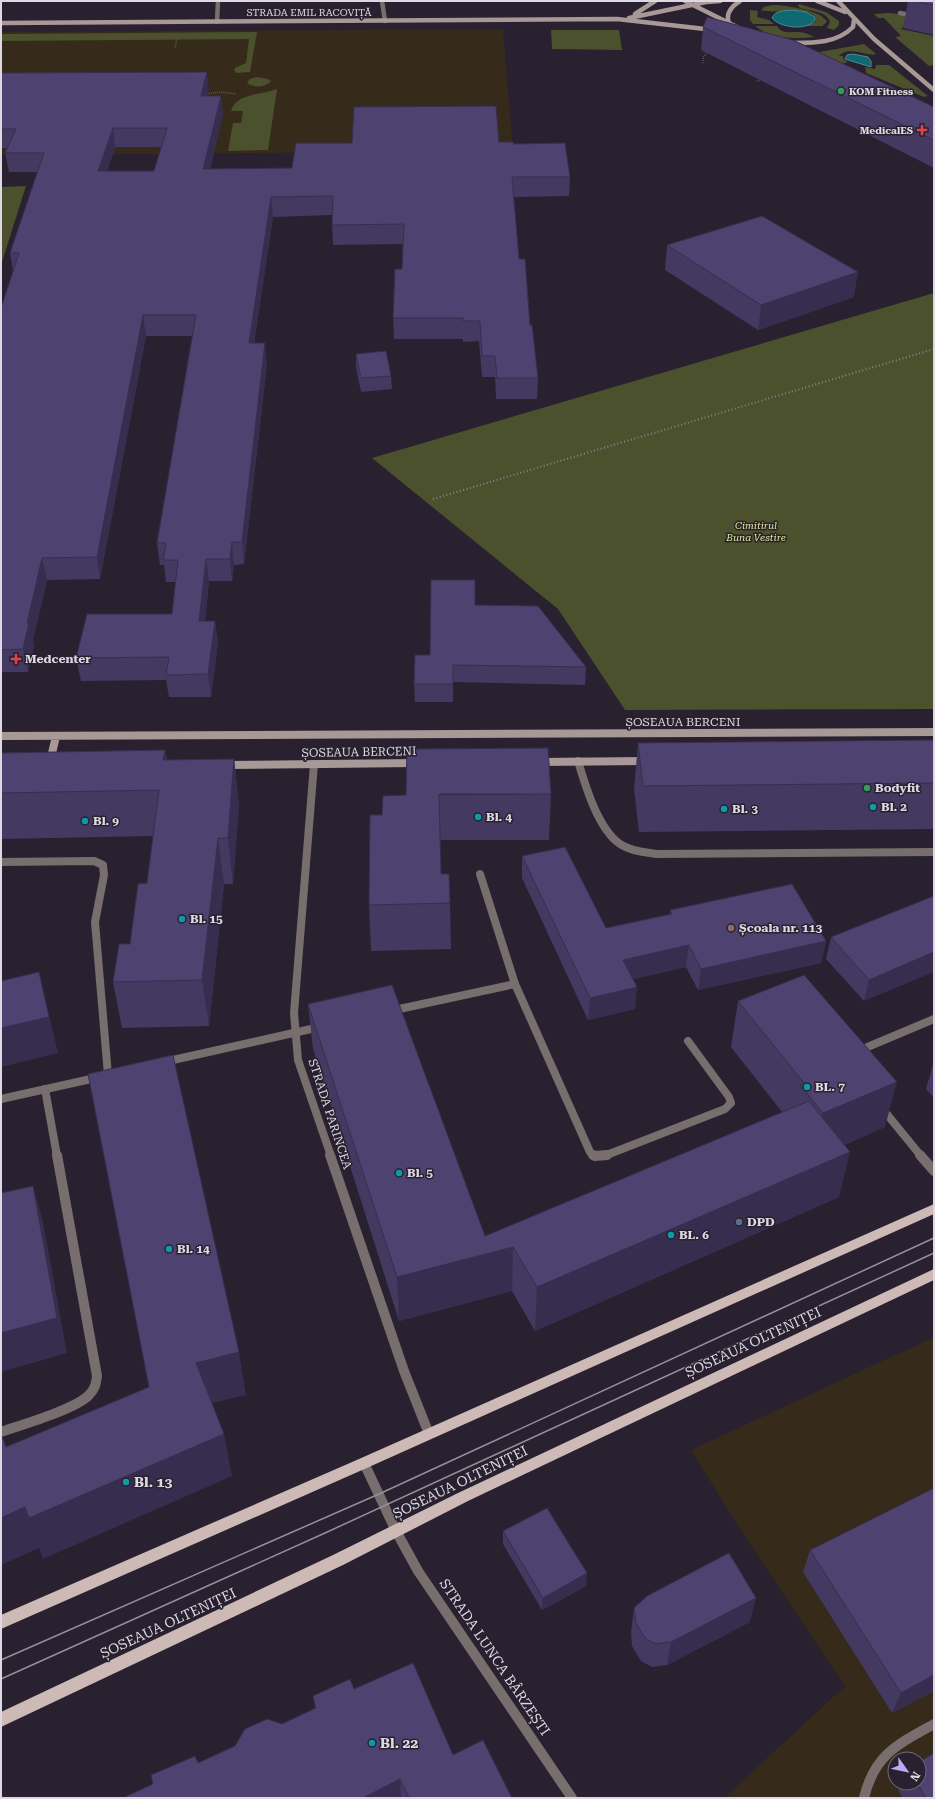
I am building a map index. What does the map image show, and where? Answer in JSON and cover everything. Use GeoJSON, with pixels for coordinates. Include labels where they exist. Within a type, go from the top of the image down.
{"type":"FeatureCollection","features":[{"type":"Feature","properties":{"kind":"main road"},"geometry":{"type":"LineString","coordinates":[[617,20],[637,13],[655,1]]}},
{"type":"Feature","properties":{"kind":"main road"},"geometry":{"type":"LineString","coordinates":[[685,1],[742,30]]}},
{"type":"Feature","properties":{"kind":"main road","name":"STRADA EMIL RACOVIȚĂ"},"geometry":{"type":"LineString","coordinates":[[617,20],[720,1]]}},
{"type":"Feature","properties":{"kind":"main road"},"geometry":{"type":"LineString","coordinates":[[729,23],[727,17],[728,12],[740,1]]}},
{"type":"Feature","properties":{"kind":"main road"},"geometry":{"type":"LineString","coordinates":[[817,1],[834,6],[850,15]]}},
{"type":"Feature","properties":{"kind":"main road"},"geometry":{"type":"LineString","coordinates":[[838,1],[850,15],[886,50],[934,90]]}},
{"type":"Feature","properties":{"kind":"main road"},"geometry":{"type":"LineString","coordinates":[[791,49],[785,45],[808,43],[835,38],[851,30],[854,19]]}},
{"type":"Feature","properties":{"kind":"main road","name":"STRADA EMIL RACOVIȚĂ"},"geometry":{"type":"LineString","coordinates":[[1,23],[617,20],[722,32]]}},
{"type":"Feature","properties":{"kind":"main road","name":"ȘOSEAUA BERCENI"},"geometry":{"type":"LineString","coordinates":[[1,736],[934,732]]}},
{"type":"Feature","properties":{"kind":"main road"},"geometry":{"type":"LineString","coordinates":[[50,767],[56,736]]}},
{"type":"Feature","properties":{"kind":"main road"},"geometry":{"type":"LineString","coordinates":[[530,762],[657,761]]}},
{"type":"Feature","properties":{"kind":"main road","name":"ȘOSEAUA BERCENI"},"geometry":{"type":"LineString","coordinates":[[213,765],[426,763]]}},
{"type":"Feature","properties":{"kind":"main road"},"geometry":{"type":"LineString","coordinates":[[1,1622],[364,1463],[934,1209]]}},
{"type":"Feature","properties":{"kind":"main road","name":"ȘOSEAUA OLTENIȚEI"},"geometry":{"type":"LineString","coordinates":[[1,1720],[338,1560],[396,1530],[533,1464],[934,1274]]}},
{"type":"Feature","properties":{"kind":"street"},"geometry":{"type":"LineString","coordinates":[[217,22],[218,1]]}},
{"type":"Feature","properties":{"kind":"street"},"geometry":{"type":"LineString","coordinates":[[382,1],[385,21]]}},
{"type":"Feature","properties":{"kind":"street"},"geometry":{"type":"LineString","coordinates":[[900,12],[934,20]]}},
{"type":"Feature","properties":{"kind":"street"},"geometry":{"type":"LineString","coordinates":[[928,85],[934,85]]}},
{"type":"Feature","properties":{"kind":"street"},"geometry":{"type":"LineString","coordinates":[[578,761],[583,778],[605,828],[619,844],[642,852],[656,854],[934,852]]}},
{"type":"Feature","properties":{"kind":"street","name":"STRADA PARINCEA"},"geometry":{"type":"LineString","coordinates":[[314,764],[294,1007],[294,1033],[298,1060],[304,1082],[404,1371],[429,1434]]}},
{"type":"Feature","properties":{"kind":"street"},"geometry":{"type":"LineString","coordinates":[[1,862],[94,861],[103,865],[104,875],[95,922],[112,1074],[1,1099]]}},
{"type":"Feature","properties":{"kind":"street"},"geometry":{"type":"LineString","coordinates":[[480,874],[514,984],[590,1152],[595,1156],[603,1156],[725,1109],[731,1103],[729,1097],[688,1041]]}},
{"type":"Feature","properties":{"kind":"street"},"geometry":{"type":"LineString","coordinates":[[380,1014],[514,984]]}},
{"type":"Feature","properties":{"kind":"street"},"geometry":{"type":"LineString","coordinates":[[853,1056],[863,1048],[934,1019]]}},
{"type":"Feature","properties":{"kind":"street"},"geometry":{"type":"LineString","coordinates":[[154,1064],[326,1026]]}},
{"type":"Feature","properties":{"kind":"street"},"geometry":{"type":"LineString","coordinates":[[1,1432],[77,1404],[89,1396],[96,1387],[97,1376],[45,1089]]}},
{"type":"Feature","properties":{"kind":"street"},"geometry":{"type":"LineString","coordinates":[[874,1099],[934,1171]]}},
{"type":"Feature","properties":{"kind":"street","name":"STRADA LUNCA BÂRZEȘTI"},"geometry":{"type":"LineString","coordinates":[[364,1463],[396,1530],[422,1577],[572,1798]]}},
{"type":"Feature","properties":{"kind":"street"},"geometry":{"type":"LineString","coordinates":[[864,1798],[870,1777],[884,1755],[894,1746],[934,1724]]}},
{"type":"Feature","properties":{"kind":"path"},"geometry":{"type":"LineString","coordinates":[[703,63],[705,55],[712,49]]}},
{"type":"Feature","properties":{"kind":"path"},"geometry":{"type":"LineString","coordinates":[[757,81],[761,80]]}},
{"type":"Feature","properties":{"kind":"path"},"geometry":{"type":"LineString","coordinates":[[202,94],[222,92],[236,94]]}},
{"type":"Feature","properties":{"kind":"path"},"geometry":{"type":"LineString","coordinates":[[433,499],[934,349]]}},
{"type":"Feature","properties":{"kind":"shaded area"},"geometry":{"type":"Polygon","coordinates":[[[503,29],[513,151],[1,155],[1,32],[503,29]]]}},
{"type":"Feature","properties":{"kind":"shaded area"},"geometry":{"type":"Polygon","coordinates":[[[934,1337],[934,1798],[724,1798],[845,1686],[733,1518],[691,1450],[934,1337]]]}},
{"type":"Feature","properties":{"kind":"green space"},"geometry":{"type":"Polygon","coordinates":[[[799,4],[826,12],[839,21],[839,25],[834,30],[827,28],[830,22],[828,18],[818,12],[800,8],[798,6],[799,4]]]}},
{"type":"Feature","properties":{"kind":"green space"},"geometry":{"type":"Polygon","coordinates":[[[772,5],[802,9],[819,15],[827,22],[822,26],[805,26],[815,22],[816,17],[810,13],[796,10],[761,10],[764,7],[772,5]]]}},
{"type":"Feature","properties":{"kind":"green space"},"geometry":{"type":"Polygon","coordinates":[[[750,10],[758,11],[757,17],[769,20],[774,24],[753,24],[750,20],[750,10]]]}},
{"type":"Feature","properties":{"kind":"green space"},"geometry":{"type":"Polygon","coordinates":[[[874,14],[901,14],[911,20],[901,29],[934,36],[934,65],[929,66],[895,37],[901,36],[884,18],[878,18],[874,14]]]}},
{"type":"Feature","properties":{"kind":"green space"},"geometry":{"type":"Polygon","coordinates":[[[755,26],[777,26],[783,31],[802,32],[815,37],[791,38],[776,36],[755,26]]]}},
{"type":"Feature","properties":{"kind":"green space"},"geometry":{"type":"Polygon","coordinates":[[[551,30],[619,30],[622,50],[552,49],[551,30]]]}},
{"type":"Feature","properties":{"kind":"green space"},"geometry":{"type":"Polygon","coordinates":[[[257,32],[250,72],[236,73],[234,70],[235,68],[246,63],[249,39],[1,41],[1,34],[257,32]]]}},
{"type":"Feature","properties":{"kind":"green space"},"geometry":{"type":"Polygon","coordinates":[[[864,44],[876,54],[847,51],[839,56],[843,56],[843,59],[848,62],[842,64],[814,53],[864,44]]]}},
{"type":"Feature","properties":{"kind":"green space"},"geometry":{"type":"Polygon","coordinates":[[[876,65],[889,65],[928,96],[924,97],[866,73],[865,67],[875,69],[876,65]]]}},
{"type":"Feature","properties":{"kind":"green space"},"geometry":{"type":"Polygon","coordinates":[[[257,77],[271,81],[263,86],[253,86],[247,83],[250,79],[257,77]]]}},
{"type":"Feature","properties":{"kind":"green space"},"geometry":{"type":"Polygon","coordinates":[[[277,89],[268,150],[228,151],[233,123],[241,123],[243,111],[231,111],[234,105],[244,98],[277,89]]]}},
{"type":"Feature","properties":{"kind":"green space"},"geometry":{"type":"Polygon","coordinates":[[[26,186],[1,265],[1,187],[26,186]]]}},
{"type":"Feature","properties":{"kind":"green space","name":"Cimitirul Buna Vestire"},"geometry":{"type":"Polygon","coordinates":[[[934,293],[934,709],[625,710],[558,609],[372,458],[934,293]]]}},
{"type":"Feature","properties":{"kind":"water"},"geometry":{"type":"Polygon","coordinates":[[[793,10],[806,12],[815,17],[815,20],[806,26],[794,27],[781,24],[772,18],[773,15],[778,12],[793,10]]]}},
{"type":"Feature","properties":{"kind":"water"},"geometry":{"type":"Polygon","coordinates":[[[853,54],[868,57],[871,61],[871,67],[845,59],[847,55],[853,54]]]}},
{"type":"Feature","properties":{"kind":"building"},"geometry":{"type":"Polygon","coordinates":[[[913,1],[934,1],[934,5],[913,1]]]}},
{"type":"Feature","properties":{"kind":"building"},"geometry":{"type":"Polygon","coordinates":[[[707,17],[793,40],[934,107],[934,140],[703,27],[707,17]]]}},
{"type":"Feature","properties":{"kind":"building"},"geometry":{"type":"Polygon","coordinates":[[[207,72],[201,96],[221,96],[203,169],[292,168],[296,143],[352,143],[354,107],[496,106],[499,142],[513,142],[514,144],[565,143],[570,177],[512,177],[519,259],[525,259],[530,325],[532,325],[538,378],[497,378],[495,356],[482,356],[480,321],[463,321],[463,318],[393,318],[395,269],[402,269],[404,224],[332,225],[333,196],[271,197],[249,343],[265,343],[242,542],[232,542],[230,559],[206,559],[199,621],[215,621],[208,674],[166,675],[169,657],[76,658],[87,614],[172,614],[178,560],[163,560],[166,543],[157,543],[196,315],[143,315],[97,557],[42,558],[27,623],[29,623],[23,649],[1,650],[1,308],[19,253],[10,253],[44,153],[5,153],[16,129],[1,129],[1,73],[207,72]],[[113,128],[98,171],[154,171],[167,128],[113,128]]]}},
{"type":"Feature","properties":{"kind":"building"},"geometry":{"type":"Polygon","coordinates":[[[762,216],[858,272],[761,305],[667,245],[762,216]]]}},
{"type":"Feature","properties":{"kind":"building"},"geometry":{"type":"Polygon","coordinates":[[[386,351],[391,376],[361,378],[356,354],[386,351]]]}},
{"type":"Feature","properties":{"kind":"building"},"geometry":{"type":"Polygon","coordinates":[[[431,580],[475,580],[475,605],[538,606],[586,667],[453,665],[453,684],[414,684],[415,655],[430,655],[431,580]]]}},
{"type":"Feature","properties":{"kind":"building"},"geometry":{"type":"Polygon","coordinates":[[[934,740],[934,783],[643,786],[638,743],[934,740]]]}},
{"type":"Feature","properties":{"kind":"building"},"geometry":{"type":"Polygon","coordinates":[[[548,748],[551,794],[439,794],[441,874],[449,874],[450,903],[369,905],[370,815],[382,815],[383,796],[406,795],[407,749],[548,748]]]}},
{"type":"Feature","properties":{"kind":"building"},"geometry":{"type":"Polygon","coordinates":[[[165,750],[163,760],[234,759],[228,838],[218,838],[202,980],[113,982],[119,944],[130,944],[138,884],[147,883],[159,790],[1,793],[1,753],[165,750]]]}},
{"type":"Feature","properties":{"kind":"building"},"geometry":{"type":"Polygon","coordinates":[[[565,847],[606,928],[672,914],[670,910],[792,884],[826,941],[701,969],[689,945],[623,960],[637,987],[590,998],[522,856],[565,847]]]}},
{"type":"Feature","properties":{"kind":"building"},"geometry":{"type":"Polygon","coordinates":[[[934,896],[934,952],[869,980],[831,937],[934,896]]]}},
{"type":"Feature","properties":{"kind":"building"},"geometry":{"type":"Polygon","coordinates":[[[39,972],[49,1017],[1,1028],[1,981],[39,972]]]}},
{"type":"Feature","properties":{"kind":"building"},"geometry":{"type":"Polygon","coordinates":[[[804,975],[897,1082],[823,1113],[800,1085],[804,1083],[738,1001],[804,975]]]}},
{"type":"Feature","properties":{"kind":"building"},"geometry":{"type":"Polygon","coordinates":[[[392,985],[485,1236],[809,1101],[850,1152],[537,1287],[513,1247],[397,1277],[308,1004],[392,985]]]}},
{"type":"Feature","properties":{"kind":"building"},"geometry":{"type":"Polygon","coordinates":[[[173,1055],[239,1352],[196,1363],[224,1434],[29,1518],[25,1507],[1,1518],[2,1436],[6,1447],[149,1387],[88,1074],[173,1055]]]}},
{"type":"Feature","properties":{"kind":"building"},"geometry":{"type":"Polygon","coordinates":[[[33,1186],[57,1318],[1,1333],[1,1193],[33,1186]]]}},
{"type":"Feature","properties":{"kind":"building"},"geometry":{"type":"Polygon","coordinates":[[[934,1488],[934,1675],[901,1693],[810,1550],[934,1488]]]}},
{"type":"Feature","properties":{"kind":"building"},"geometry":{"type":"Polygon","coordinates":[[[547,1508],[587,1573],[543,1598],[503,1531],[547,1508]]]}},
{"type":"Feature","properties":{"kind":"building"},"geometry":{"type":"Polygon","coordinates":[[[729,1553],[756,1598],[671,1642],[656,1644],[645,1638],[636,1623],[634,1608],[647,1596],[729,1553]]]}},
{"type":"Feature","properties":{"kind":"building"},"geometry":{"type":"Polygon","coordinates":[[[413,1663],[453,1755],[483,1740],[512,1798],[409,1798],[400,1779],[363,1798],[123,1798],[153,1784],[151,1775],[195,1756],[198,1763],[235,1746],[245,1729],[267,1719],[282,1724],[316,1708],[313,1696],[350,1679],[354,1689],[413,1663]]]}},
{"type":"Feature","properties":{"kind":"building"},"geometry":{"type":"Polygon","coordinates":[[[934,1753],[934,1798],[926,1798],[922,1791],[927,1791],[927,1757],[934,1753]]]}},
{"type":"Feature","properties":{"kind":"tram line"},"geometry":{"type":"LineString","coordinates":[[1,1660],[379,1494],[934,1238]]}},
{"type":"Feature","properties":{"kind":"tram line"},"geometry":{"type":"LineString","coordinates":[[1,1679],[325,1533],[934,1253]]}},
{"type":"Feature","properties":{"kind":"place","name":"KOM Fitness"},"geometry":{"type":"Point","coordinates":[841,91]}},
{"type":"Feature","properties":{"kind":"place","name":"MedicalES"},"geometry":{"type":"Point","coordinates":[922,130]}},
{"type":"Feature","properties":{"kind":"place","name":"Medcenter"},"geometry":{"type":"Point","coordinates":[16,659]}},
{"type":"Feature","properties":{"kind":"place","name":"Bodyfit"},"geometry":{"type":"Point","coordinates":[867,788]}},
{"type":"Feature","properties":{"kind":"place","name":"Bl. 2"},"geometry":{"type":"Point","coordinates":[873,807]}},
{"type":"Feature","properties":{"kind":"place","name":"Bl. 3"},"geometry":{"type":"Point","coordinates":[724,809]}},
{"type":"Feature","properties":{"kind":"place","name":"Bl. 4"},"geometry":{"type":"Point","coordinates":[478,817]}},
{"type":"Feature","properties":{"kind":"place","name":"Bl. 9"},"geometry":{"type":"Point","coordinates":[85,821]}},
{"type":"Feature","properties":{"kind":"place","name":"Bl. 15"},"geometry":{"type":"Point","coordinates":[182,919]}},
{"type":"Feature","properties":{"kind":"place","name":"Școala nr. 113"},"geometry":{"type":"Point","coordinates":[731,928]}},
{"type":"Feature","properties":{"kind":"place","name":"BL. 7"},"geometry":{"type":"Point","coordinates":[807,1087]}},
{"type":"Feature","properties":{"kind":"place","name":"Bl. 5"},"geometry":{"type":"Point","coordinates":[399,1173]}},
{"type":"Feature","properties":{"kind":"place","name":"DPD"},"geometry":{"type":"Point","coordinates":[739,1222]}},
{"type":"Feature","properties":{"kind":"place","name":"BL. 6"},"geometry":{"type":"Point","coordinates":[671,1235]}},
{"type":"Feature","properties":{"kind":"place","name":"Bl. 14"},"geometry":{"type":"Point","coordinates":[169,1249]}},
{"type":"Feature","properties":{"kind":"place","name":"Bl. 13"},"geometry":{"type":"Point","coordinates":[126,1482]}},
{"type":"Feature","properties":{"kind":"place","name":"Bl. 22"},"geometry":{"type":"Point","coordinates":[372,1743]}}]}
